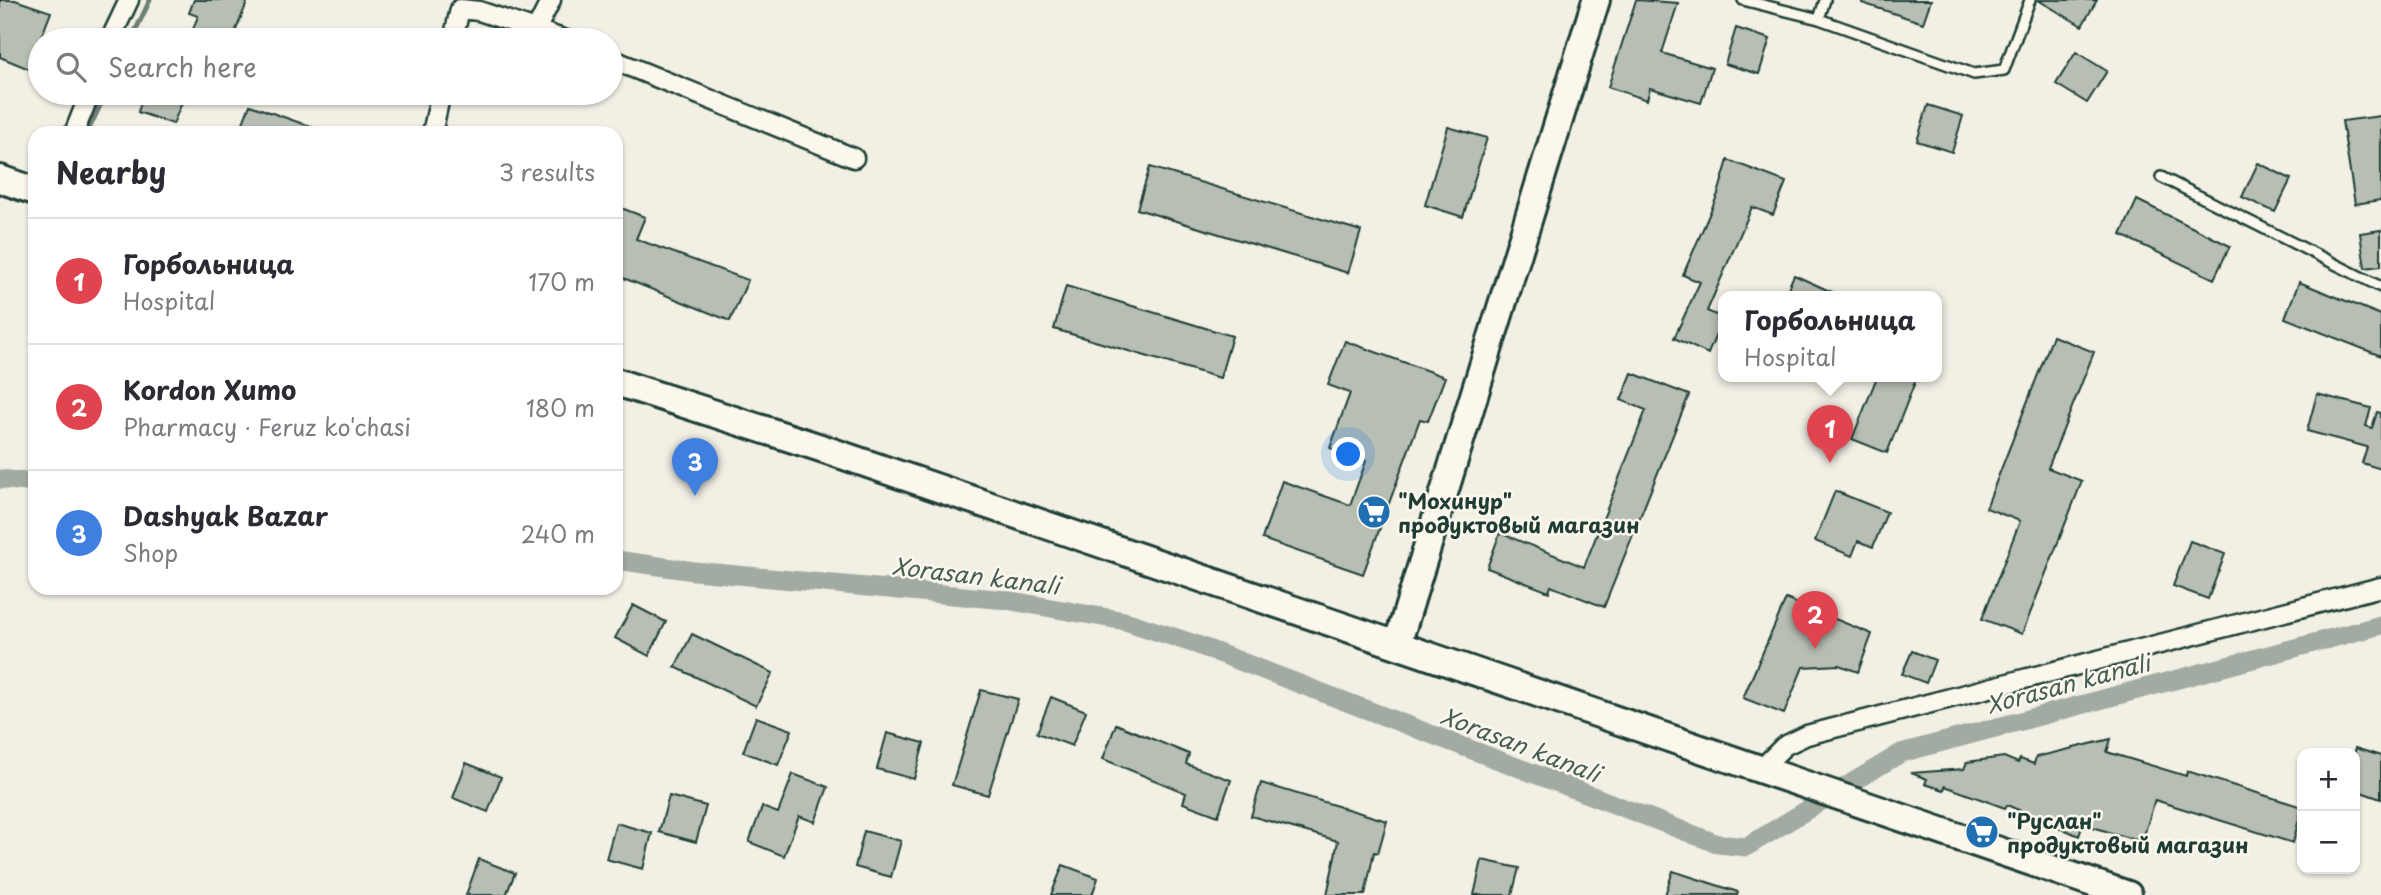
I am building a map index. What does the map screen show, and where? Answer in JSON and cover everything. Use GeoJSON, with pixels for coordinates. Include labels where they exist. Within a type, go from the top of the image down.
{"type":"FeatureCollection","features":[{"type":"Feature","properties":{"kind":"main road"},"geometry":{"type":"LineString","coordinates":[[1396,645],[1597,0]]}},
{"type":"Feature","properties":{"kind":"main road"},"geometry":{"type":"LineString","coordinates":[[0,179],[28,189]]}},
{"type":"Feature","properties":{"kind":"main road"},"geometry":{"type":"LineString","coordinates":[[623,384],[834,453],[2128,895]]}},
{"type":"Feature","properties":{"kind":"street"},"geometry":{"type":"LineString","coordinates":[[116,28],[129,0]]}},
{"type":"Feature","properties":{"kind":"street"},"geometry":{"type":"LineString","coordinates":[[537,28],[551,0]]}},
{"type":"Feature","properties":{"kind":"street"},"geometry":{"type":"LineString","coordinates":[[456,28],[461,5],[530,28]]}},
{"type":"Feature","properties":{"kind":"street"},"geometry":{"type":"LineString","coordinates":[[623,64],[854,158]]}},
{"type":"Feature","properties":{"kind":"street"},"geometry":{"type":"LineString","coordinates":[[77,126],[85,105]]}},
{"type":"Feature","properties":{"kind":"street"},"geometry":{"type":"LineString","coordinates":[[434,126],[438,105]]}},
{"type":"Feature","properties":{"kind":"street"},"geometry":{"type":"LineString","coordinates":[[1761,769],[1784,746],[1807,735],[2381,587]]}},
{"type":"Feature","properties":{"kind":"lane"},"geometry":{"type":"LineString","coordinates":[[1743,0],[1819,19],[1974,74],[2004,70],[2030,0]]}},
{"type":"Feature","properties":{"kind":"lane"},"geometry":{"type":"LineString","coordinates":[[1819,19],[1825,0]]}},
{"type":"Feature","properties":{"kind":"lane"},"geometry":{"type":"LineString","coordinates":[[2161,177],[2381,287]]}},
{"type":"Feature","properties":{"kind":"building"},"geometry":{"type":"Polygon","coordinates":[[[0,0],[15,0],[51,12],[45,28],[28,28],[28,69],[0,57],[0,0]]]}},
{"type":"Feature","properties":{"kind":"building"},"geometry":{"type":"Polygon","coordinates":[[[194,0],[248,0],[237,28],[194,28],[198,16],[189,13],[194,0]]]}},
{"type":"Feature","properties":{"kind":"building"},"geometry":{"type":"Polygon","coordinates":[[[1636,0],[1678,3],[1662,53],[1712,68],[1701,103],[1650,88],[1647,100],[1608,87],[1636,0]]]}},
{"type":"Feature","properties":{"kind":"building"},"geometry":{"type":"Polygon","coordinates":[[[1862,0],[1931,0],[1923,23],[1862,3],[1862,0]]]}},
{"type":"Feature","properties":{"kind":"building"},"geometry":{"type":"Polygon","coordinates":[[[2038,0],[2097,0],[2082,26],[2038,0]]]}},
{"type":"Feature","properties":{"kind":"building"},"geometry":{"type":"Polygon","coordinates":[[[1736,28],[1770,39],[1759,74],[1725,64],[1736,28]]]}},
{"type":"Feature","properties":{"kind":"building"},"geometry":{"type":"Polygon","coordinates":[[[2076,52],[2107,71],[2087,103],[2056,84],[2076,52]]]}},
{"type":"Feature","properties":{"kind":"building"},"geometry":{"type":"Polygon","coordinates":[[[140,105],[181,105],[173,124],[138,112],[140,105]]]}},
{"type":"Feature","properties":{"kind":"building"},"geometry":{"type":"Polygon","coordinates":[[[250,105],[309,126],[242,126],[250,105]]]}},
{"type":"Feature","properties":{"kind":"building"},"geometry":{"type":"Polygon","coordinates":[[[1928,105],[1963,116],[1952,152],[1917,141],[1928,105]]]}},
{"type":"Feature","properties":{"kind":"building"},"geometry":{"type":"Polygon","coordinates":[[[2381,116],[2381,200],[2355,204],[2342,121],[2381,116]]]}},
{"type":"Feature","properties":{"kind":"building"},"geometry":{"type":"Polygon","coordinates":[[[1448,127],[1487,138],[1463,217],[1425,205],[1448,127]]]}},
{"type":"Feature","properties":{"kind":"building"},"geometry":{"type":"Polygon","coordinates":[[[1728,160],[1786,182],[1773,215],[1752,207],[1707,311],[1718,316],[1718,330],[1708,354],[1674,338],[1700,282],[1683,275],[1718,194],[1728,160]]]}},
{"type":"Feature","properties":{"kind":"building"},"geometry":{"type":"Polygon","coordinates":[[[2258,163],[2291,179],[2275,212],[2242,197],[2258,163]]]}},
{"type":"Feature","properties":{"kind":"building"},"geometry":{"type":"Polygon","coordinates":[[[1150,167],[1361,231],[1348,273],[1137,209],[1150,167]]]}},
{"type":"Feature","properties":{"kind":"building"},"geometry":{"type":"Polygon","coordinates":[[[2137,200],[2230,246],[2214,279],[2121,235],[2137,200]]]}},
{"type":"Feature","properties":{"kind":"building"},"geometry":{"type":"Polygon","coordinates":[[[623,209],[645,217],[636,239],[748,280],[730,321],[623,278],[623,209]]]}},
{"type":"Feature","properties":{"kind":"building"},"geometry":{"type":"Polygon","coordinates":[[[2381,230],[2381,266],[2365,268],[2360,233],[2381,230]]]}},
{"type":"Feature","properties":{"kind":"building"},"geometry":{"type":"Polygon","coordinates":[[[1794,275],[1830,291],[1787,291],[1794,275]]]}},
{"type":"Feature","properties":{"kind":"building"},"geometry":{"type":"Polygon","coordinates":[[[2299,282],[2381,315],[2381,356],[2285,318],[2299,282]]]}},
{"type":"Feature","properties":{"kind":"building"},"geometry":{"type":"Polygon","coordinates":[[[1066,286],[1232,336],[1220,378],[1054,329],[1066,286]]]}},
{"type":"Feature","properties":{"kind":"building"},"geometry":{"type":"Polygon","coordinates":[[[2053,336],[2094,352],[2048,468],[2082,481],[2022,634],[1982,619],[2020,521],[1986,508],[2053,336]]]}},
{"type":"Feature","properties":{"kind":"building"},"geometry":{"type":"Polygon","coordinates":[[[1345,341],[1445,377],[1428,421],[1420,419],[1363,574],[1262,539],[1282,481],[1350,505],[1366,461],[1330,448],[1350,393],[1328,385],[1345,341]]]}},
{"type":"Feature","properties":{"kind":"building"},"geometry":{"type":"Polygon","coordinates":[[[1632,373],[1689,395],[1604,607],[1551,586],[1549,592],[1487,568],[1500,533],[1584,567],[1646,410],[1621,400],[1632,373]]]}},
{"type":"Feature","properties":{"kind":"building"},"geometry":{"type":"Polygon","coordinates":[[[1875,382],[1915,382],[1887,453],[1852,439],[1875,382]]]}},
{"type":"Feature","properties":{"kind":"building"},"geometry":{"type":"Polygon","coordinates":[[[2317,394],[2371,408],[2366,426],[2372,428],[2377,412],[2381,413],[2381,469],[2362,463],[2367,447],[2307,431],[2317,394]]]}},
{"type":"Feature","properties":{"kind":"building"},"geometry":{"type":"Polygon","coordinates":[[[1835,491],[1887,512],[1873,547],[1858,541],[1852,556],[1815,541],[1835,491]]]}},
{"type":"Feature","properties":{"kind":"building"},"geometry":{"type":"Polygon","coordinates":[[[2190,541],[2225,554],[2208,599],[2173,586],[2190,541]]]}},
{"type":"Feature","properties":{"kind":"building"},"geometry":{"type":"Polygon","coordinates":[[[1786,599],[1872,634],[1858,672],[1839,665],[1803,667],[1784,714],[1743,698],[1786,599]]]}},
{"type":"Feature","properties":{"kind":"building"},"geometry":{"type":"Polygon","coordinates":[[[633,605],[666,622],[649,656],[615,638],[633,605]]]}},
{"type":"Feature","properties":{"kind":"building"},"geometry":{"type":"Polygon","coordinates":[[[692,634],[773,673],[756,706],[675,667],[692,634]]]}},
{"type":"Feature","properties":{"kind":"building"},"geometry":{"type":"Polygon","coordinates":[[[1912,651],[1935,660],[1926,683],[1902,674],[1912,651]]]}},
{"type":"Feature","properties":{"kind":"building"},"geometry":{"type":"Polygon","coordinates":[[[981,690],[1018,699],[988,795],[952,785],[981,690]]]}},
{"type":"Feature","properties":{"kind":"building"},"geometry":{"type":"Polygon","coordinates":[[[1051,697],[1086,711],[1072,746],[1037,733],[1051,697]]]}},
{"type":"Feature","properties":{"kind":"building"},"geometry":{"type":"Polygon","coordinates":[[[756,717],[792,730],[778,765],[743,752],[756,717]]]}},
{"type":"Feature","properties":{"kind":"building"},"geometry":{"type":"Polygon","coordinates":[[[1116,724],[1189,754],[1186,764],[1231,780],[1218,816],[1183,803],[1186,793],[1103,759],[1116,724]]]}},
{"type":"Feature","properties":{"kind":"building"},"geometry":{"type":"Polygon","coordinates":[[[887,733],[924,743],[914,779],[877,769],[887,733]]]}},
{"type":"Feature","properties":{"kind":"building"},"geometry":{"type":"Polygon","coordinates":[[[2111,739],[2107,752],[2186,776],[2187,771],[2297,805],[2297,827],[2293,843],[2155,800],[2142,842],[2083,824],[2079,836],[2007,805],[2005,808],[1945,786],[1944,790],[1925,784],[1927,779],[1911,773],[1964,769],[1967,762],[2004,757],[2018,763],[2020,759],[2034,764],[2036,757],[2111,739]]]}},
{"type":"Feature","properties":{"kind":"building"},"geometry":{"type":"Polygon","coordinates":[[[2360,750],[2381,756],[2381,799],[2360,792],[2360,750]]]}},
{"type":"Feature","properties":{"kind":"building"},"geometry":{"type":"Polygon","coordinates":[[[466,763],[501,777],[488,812],[453,798],[466,763]]]}},
{"type":"Feature","properties":{"kind":"building"},"geometry":{"type":"Polygon","coordinates":[[[793,774],[828,787],[815,822],[799,816],[784,856],[749,842],[762,807],[778,813],[793,774]]]}},
{"type":"Feature","properties":{"kind":"building"},"geometry":{"type":"Polygon","coordinates":[[[1261,783],[1387,821],[1378,853],[1374,852],[1365,895],[1327,895],[1338,841],[1251,816],[1261,783]]]}},
{"type":"Feature","properties":{"kind":"building"},"geometry":{"type":"Polygon","coordinates":[[[669,796],[706,806],[696,842],[659,832],[669,796]]]}},
{"type":"Feature","properties":{"kind":"building"},"geometry":{"type":"Polygon","coordinates":[[[616,823],[652,833],[643,869],[606,859],[616,823]]]}},
{"type":"Feature","properties":{"kind":"building"},"geometry":{"type":"Polygon","coordinates":[[[864,831],[901,841],[891,877],[855,867],[864,831]]]}},
{"type":"Feature","properties":{"kind":"building"},"geometry":{"type":"Polygon","coordinates":[[[479,859],[515,873],[506,895],[466,895],[479,859]]]}},
{"type":"Feature","properties":{"kind":"building"},"geometry":{"type":"Polygon","coordinates":[[[1482,860],[1519,868],[1512,895],[1474,895],[1482,860]]]}},
{"type":"Feature","properties":{"kind":"building"},"geometry":{"type":"Polygon","coordinates":[[[1063,865],[1098,878],[1092,895],[1051,895],[1063,865]]]}},
{"type":"Feature","properties":{"kind":"building"},"geometry":{"type":"Polygon","coordinates":[[[1673,871],[1738,892],[1737,895],[1665,895],[1673,871]]]}},
{"type":"Feature","properties":{"kind":"waterway"},"geometry":{"type":"LineString","coordinates":[[137,28],[150,0]]}},
{"type":"Feature","properties":{"kind":"waterway"},"geometry":{"type":"LineString","coordinates":[[90,126],[100,105]]}},
{"type":"Feature","properties":{"kind":"waterway","name":"Xorasan kanali"},"geometry":{"type":"LineString","coordinates":[[0,479],[28,482]]}},
{"type":"Feature","properties":{"kind":"waterway","name":"Xorasan kanali"},"geometry":{"type":"LineString","coordinates":[[623,561],[694,571],[1006,600],[1125,621],[1195,644],[1718,844],[1746,847],[1901,753],[2381,625]]}},
{"type":"Feature","properties":{"kind":"place","name":"Горбольница"},"geometry":{"type":"Point","coordinates":[1830,463]}},
{"type":"Feature","properties":{"kind":"place","name":"Dashyak Bazar"},"geometry":{"type":"Point","coordinates":[695,496]}},
{"type":"Feature","properties":{"kind":"place","name":"\"Мохинур\" продуктовый магазин"},"geometry":{"type":"Point","coordinates":[1374,512]}},
{"type":"Feature","properties":{"kind":"place","name":"Kordon Xumo"},"geometry":{"type":"Point","coordinates":[1815,649]}},
{"type":"Feature","properties":{"kind":"place","name":"\"Руслан\" продуктовый магазин"},"geometry":{"type":"Point","coordinates":[1982,832]}}]}
